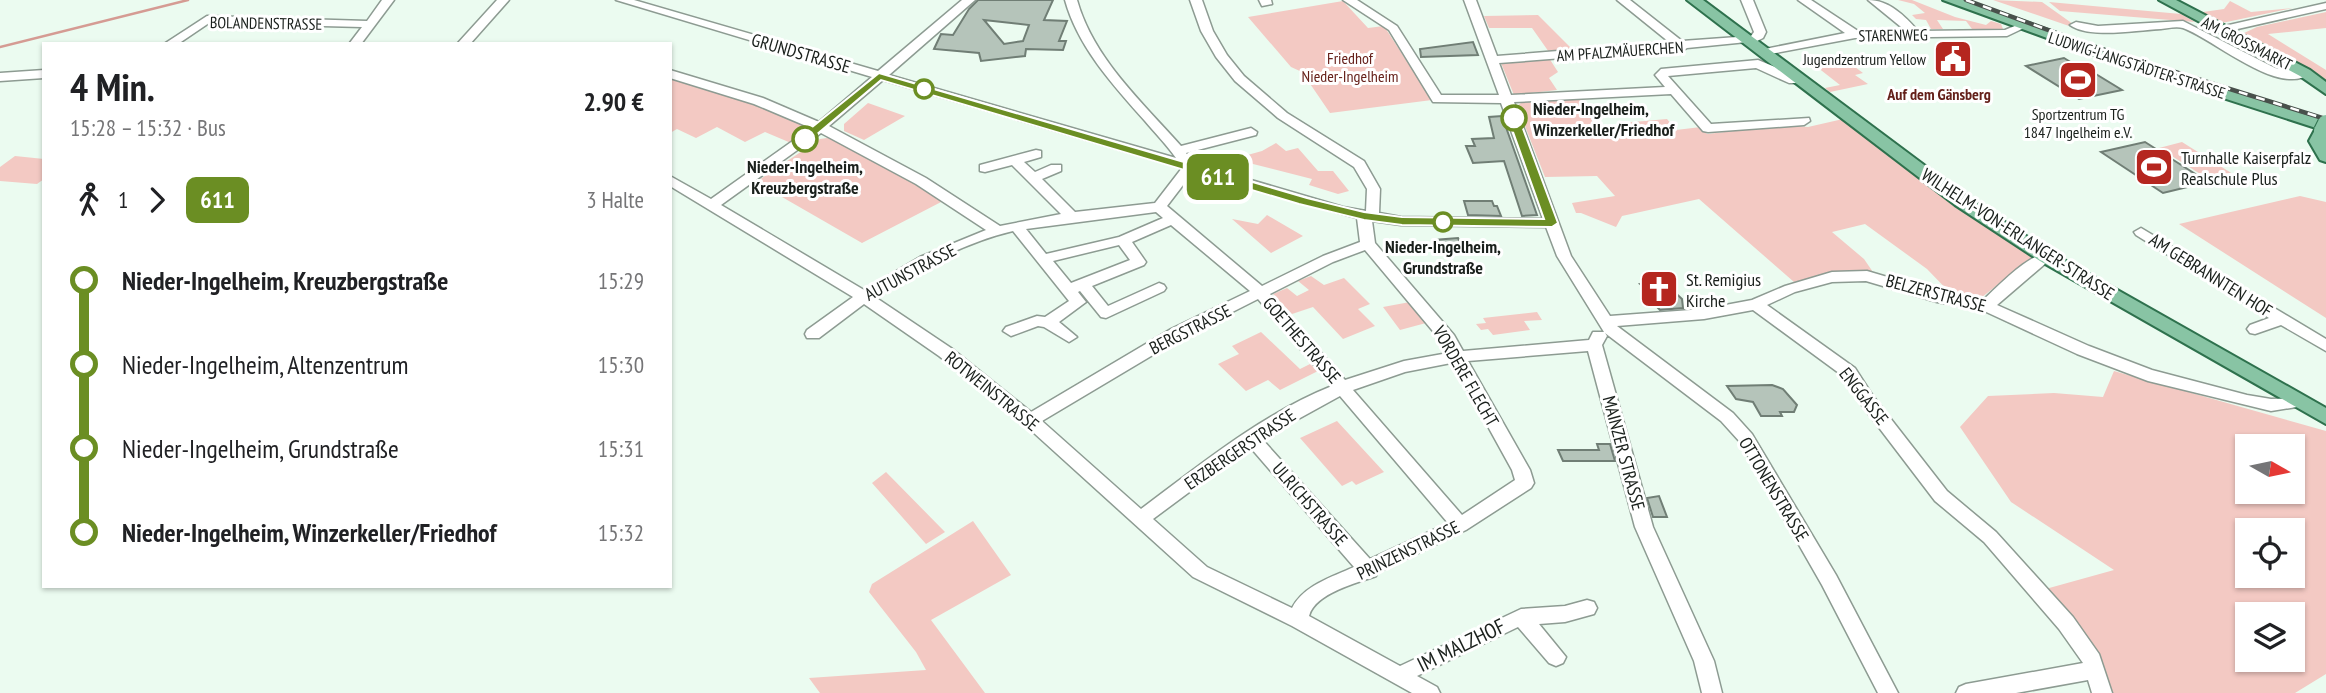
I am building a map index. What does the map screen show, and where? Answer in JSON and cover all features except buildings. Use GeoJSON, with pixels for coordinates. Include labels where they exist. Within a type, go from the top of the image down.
{"type":"FeatureCollection","features":[{"type":"Feature","properties":{"kind":"main road","name":"WILHELM-VON-ERLANGER-STRASSE"},"geometry":{"type":"LineString","coordinates":[[1694,0],[1961,201],[2046,257],[2297,402],[2324,413]]}},
{"type":"Feature","properties":{"kind":"main road","name":"LUDWIG-LANGSTÄDTER-STRASSE"},"geometry":{"type":"LineString","coordinates":[[1950,0],[2123,61],[2325,126]]}},
{"type":"Feature","properties":{"kind":"main road","name":"AM GROSSMARKT"},"geometry":{"type":"LineString","coordinates":[[2169,2],[2305,73],[2326,89]]}},
{"type":"Feature","properties":{"kind":"main road"},"geometry":{"type":"LineString","coordinates":[[2325,126],[2317,141],[2326,158]]}},
{"type":"Feature","properties":{"kind":"street"},"geometry":{"type":"LineString","coordinates":[[356,42],[388,0]]}},
{"type":"Feature","properties":{"kind":"street"},"geometry":{"type":"LineString","coordinates":[[465,42],[503,0]]}},
{"type":"Feature","properties":{"kind":"street","name":"GRUNDSTRASSE"},"geometry":{"type":"LineString","coordinates":[[622,0],[1189,168],[1368,217],[1402,221],[1552,223]]}},
{"type":"Feature","properties":{"kind":"street"},"geometry":{"type":"LineString","coordinates":[[712,205],[822,126],[969,0]]}},
{"type":"Feature","properties":{"kind":"street"},"geometry":{"type":"LineString","coordinates":[[1071,0],[1073,13],[1094,49],[1189,168],[1159,207]]}},
{"type":"Feature","properties":{"kind":"street"},"geometry":{"type":"LineString","coordinates":[[1196,0],[1208,33],[1232,70],[1248,88],[1272,110],[1352,160],[1368,174],[1377,200],[1368,217],[1368,244]]}},
{"type":"Feature","properties":{"kind":"street"},"geometry":{"type":"LineString","coordinates":[[1349,0],[1393,28],[1437,99],[1507,99],[1672,90]]}},
{"type":"Feature","properties":{"kind":"street"},"geometry":{"type":"LineString","coordinates":[[1470,0],[1564,256],[1607,325],[1594,345]]}},
{"type":"Feature","properties":{"kind":"street"},"geometry":{"type":"LineString","coordinates":[[1623,0],[1682,47]]}},
{"type":"Feature","properties":{"kind":"street"},"geometry":{"type":"LineString","coordinates":[[1747,0],[1760,32],[1757,38],[1748,40]]}},
{"type":"Feature","properties":{"kind":"street"},"geometry":{"type":"LineString","coordinates":[[1804,0],[1855,35]]}},
{"type":"Feature","properties":{"kind":"street"},"geometry":{"type":"LineString","coordinates":[[1874,0],[1904,22],[1915,34]]}},
{"type":"Feature","properties":{"kind":"street"},"geometry":{"type":"LineString","coordinates":[[2220,30],[2326,6]]}},
{"type":"Feature","properties":{"kind":"street","name":"BOLANDENSTRASSE"},"geometry":{"type":"LineString","coordinates":[[173,42],[206,19],[370,24]]}},
{"type":"Feature","properties":{"kind":"street"},"geometry":{"type":"LineString","coordinates":[[2076,25],[2098,29],[2183,24],[2271,71],[2287,75],[2305,73]]}},
{"type":"Feature","properties":{"kind":"street","name":"STARENWEG"},"geometry":{"type":"LineString","coordinates":[[1764,53],[1855,35],[2007,33],[2022,26]]}},
{"type":"Feature","properties":{"kind":"street","name":"AM PFALZMÄUERCHEN"},"geometry":{"type":"LineString","coordinates":[[1493,60],[1748,40]]}},
{"type":"Feature","properties":{"kind":"street"},"geometry":{"type":"LineString","coordinates":[[1801,80],[1793,80],[1758,64],[1662,73],[1672,90],[1708,128],[1804,121]]}},
{"type":"Feature","properties":{"kind":"street"},"geometry":{"type":"LineString","coordinates":[[0,77],[42,74]]}},
{"type":"Feature","properties":{"kind":"street"},"geometry":{"type":"LineString","coordinates":[[672,75],[759,99],[822,126],[931,185],[998,231]]}},
{"type":"Feature","properties":{"kind":"street"},"geometry":{"type":"LineString","coordinates":[[1178,151],[1251,132]]}},
{"type":"Feature","properties":{"kind":"street"},"geometry":{"type":"LineString","coordinates":[[985,168],[1036,154]]}},
{"type":"Feature","properties":{"kind":"street"},"geometry":{"type":"LineString","coordinates":[[1015,160],[1071,216]]}},
{"type":"Feature","properties":{"kind":"street"},"geometry":{"type":"LineString","coordinates":[[1033,178],[1056,168]]}},
{"type":"Feature","properties":{"kind":"street","name":"ROTWEINSTRASSE"},"geometry":{"type":"LineString","coordinates":[[672,181],[863,296],[945,352],[1030,420],[1200,572],[1299,620],[1430,693]]}},
{"type":"Feature","properties":{"kind":"street","name":"AUTUNSTRASSE"},"geometry":{"type":"LineString","coordinates":[[813,334],[863,296],[933,255],[998,231],[1071,216],[1159,207]]}},
{"type":"Feature","properties":{"kind":"street","name":"GOETHESTRASSE"},"geometry":{"type":"LineString","coordinates":[[1159,207],[1261,293],[1461,525]]}},
{"type":"Feature","properties":{"kind":"street"},"geometry":{"type":"LineString","coordinates":[[1043,259],[1123,240],[1173,219]]}},
{"type":"Feature","properties":{"kind":"street"},"geometry":{"type":"LineString","coordinates":[[1017,227],[1043,259],[1106,313],[1159,288]]}},
{"type":"Feature","properties":{"kind":"street","name":"AM GEBRANNTEN HOF"},"geometry":{"type":"LineString","coordinates":[[2141,232],[2326,346]]}},
{"type":"Feature","properties":{"kind":"street"},"geometry":{"type":"LineString","coordinates":[[1075,287],[1139,262],[1123,240]]}},
{"type":"Feature","properties":{"kind":"street","name":"BERGSTRASSE"},"geometry":{"type":"LineString","coordinates":[[1030,420],[1177,333],[1328,259],[1368,244]]}},
{"type":"Feature","properties":{"kind":"street","name":"VORDERE FLECHT"},"geometry":{"type":"LineString","coordinates":[[1368,244],[1436,324],[1458,358],[1525,483]]}},
{"type":"Feature","properties":{"kind":"street"},"geometry":{"type":"LineString","coordinates":[[1986,306],[2033,264],[2046,257]]}},
{"type":"Feature","properties":{"kind":"street","name":"BELZERSTRASSE"},"geometry":{"type":"LineString","coordinates":[[1607,325],[1704,314],[1756,304],[1790,289],[1832,277],[1877,277],[1961,303],[1986,306],[2083,350],[2148,375],[2259,403],[2271,405],[2297,402]]}},
{"type":"Feature","properties":{"kind":"street"},"geometry":{"type":"LineString","coordinates":[[1048,322],[1078,302],[1075,287]]}},
{"type":"Feature","properties":{"kind":"street","name":"ENGGASSE"},"geometry":{"type":"LineString","coordinates":[[1756,304],[1849,372],[1867,400],[1941,496],[1990,537],[2066,623],[2092,660],[2102,693]]}},
{"type":"Feature","properties":{"kind":"street","name":"AM GEBRANNTEN HOF"},"geometry":{"type":"LineString","coordinates":[[2255,329],[2282,319]]}},
{"type":"Feature","properties":{"kind":"street"},"geometry":{"type":"LineString","coordinates":[[1011,331],[1037,321],[1048,322],[1069,337]]}},
{"type":"Feature","properties":{"kind":"street","name":"OTTONENSTRASSE"},"geometry":{"type":"LineString","coordinates":[[1607,325],[1727,417],[1746,438],[1829,580],[1888,693]]}},
{"type":"Feature","properties":{"kind":"street","name":"ERZBERGERSTRASSE"},"geometry":{"type":"LineString","coordinates":[[1139,520],[1251,438],[1296,410],[1343,388],[1404,367],[1458,358],[1594,345]]}},
{"type":"Feature","properties":{"kind":"street","name":"MAINZER STRASSE"},"geometry":{"type":"LineString","coordinates":[[1594,345],[1644,527],[1704,661],[1712,693]]}},
{"type":"Feature","properties":{"kind":"street","name":"ULRICHSTRASSE"},"geometry":{"type":"LineString","coordinates":[[1251,438],[1284,472],[1369,571]]}},
{"type":"Feature","properties":{"kind":"street","name":"PRINZENSTRASSE"},"geometry":{"type":"LineString","coordinates":[[1299,620],[1300,610],[1305,602],[1319,592],[1369,571],[1461,525],[1525,483]]}},
{"type":"Feature","properties":{"kind":"street","name":"IM MALZHOF"},"geometry":{"type":"LineString","coordinates":[[1403,677],[1410,669],[1521,617],[1565,614],[1587,608]]}},
{"type":"Feature","properties":{"kind":"street","name":"IM MALZHOF"},"geometry":{"type":"LineString","coordinates":[[1521,617],[1556,657]]}},
{"type":"Feature","properties":{"kind":"street"},"geometry":{"type":"LineString","coordinates":[[1968,693],[2095,670]]}},
{"type":"Feature","properties":{"kind":"green space"},"geometry":{"type":"Polygon","coordinates":[[[1898,0],[1912,0],[1955,17],[1986,25],[1991,21],[2001,24],[2003,29],[1972,29],[1966,21],[1937,20],[1943,29],[1931,29],[1926,20],[1916,19],[1912,15],[1925,13],[1914,4],[1898,0]]]}},
{"type":"Feature","properties":{"kind":"green space"},"geometry":{"type":"Polygon","coordinates":[[[1993,0],[2042,2],[2073,24],[2072,27],[1993,0]]]}},
{"type":"Feature","properties":{"kind":"green space","name":"Friedhof Nieder-Ingelheim"},"geometry":{"type":"Polygon","coordinates":[[[1343,1],[1368,28],[1384,26],[1432,100],[1330,113],[1302,72],[1291,67],[1248,17],[1343,1]]]}},
{"type":"Feature","properties":{"kind":"green space"},"geometry":{"type":"Polygon","coordinates":[[[2230,1],[2251,12],[2293,8],[2222,23],[2196,13],[2224,9],[2230,1]]]}},
{"type":"Feature","properties":{"kind":"green space"},"geometry":{"type":"Polygon","coordinates":[[[2049,2],[2181,14],[2195,22],[2060,11],[2049,2]]]}},
{"type":"Feature","properties":{"kind":"green space"},"geometry":{"type":"Polygon","coordinates":[[[2326,12],[2326,28],[2268,34],[2326,70],[2326,80],[2242,34],[2257,27],[2326,12]]]}},
{"type":"Feature","properties":{"kind":"green space"},"geometry":{"type":"Polygon","coordinates":[[[1538,15],[1576,53],[1551,55],[1532,28],[1489,28],[1484,16],[1538,15]]]}},
{"type":"Feature","properties":{"kind":"green space"},"geometry":{"type":"Polygon","coordinates":[[[1839,55],[1863,73],[1855,75],[1868,84],[1830,92],[1825,88],[1840,85],[1808,60],[1839,55]]]}},
{"type":"Feature","properties":{"kind":"green space"},"geometry":{"type":"Polygon","coordinates":[[[1549,58],[1558,72],[1549,78],[1557,90],[1514,95],[1501,63],[1549,58]]]}},
{"type":"Feature","properties":{"kind":"green space"},"geometry":{"type":"Polygon","coordinates":[[[672,79],[766,107],[808,125],[808,131],[791,143],[765,132],[745,142],[717,127],[696,138],[677,129],[672,132],[672,79]]]}},
{"type":"Feature","properties":{"kind":"green space"},"geometry":{"type":"Polygon","coordinates":[[[1581,98],[1599,135],[1628,133],[1622,123],[1667,119],[1676,130],[1701,127],[1707,134],[1787,125],[1808,127],[1843,119],[1936,191],[2033,257],[1977,301],[1957,300],[1927,269],[1865,224],[1832,232],[1864,259],[1875,275],[1838,273],[1794,282],[1699,199],[1622,216],[1616,227],[1576,213],[1572,203],[1615,196],[1597,176],[1545,177],[1517,106],[1521,103],[1581,98]]]}},
{"type":"Feature","properties":{"kind":"green space"},"geometry":{"type":"Polygon","coordinates":[[[868,103],[905,116],[864,140],[844,131],[844,124],[868,103]]]}},
{"type":"Feature","properties":{"kind":"green space"},"geometry":{"type":"Polygon","coordinates":[[[827,138],[890,167],[943,201],[862,243],[756,182],[820,139],[827,138]]]}},
{"type":"Feature","properties":{"kind":"green space"},"geometry":{"type":"Polygon","coordinates":[[[2182,142],[2236,176],[2213,182],[2159,148],[2182,142]]]}},
{"type":"Feature","properties":{"kind":"green space"},"geometry":{"type":"Polygon","coordinates":[[[1276,143],[1286,151],[1298,148],[1318,171],[1333,171],[1349,191],[1338,194],[1309,185],[1312,179],[1233,159],[1262,151],[1276,143]]]}},
{"type":"Feature","properties":{"kind":"green space"},"geometry":{"type":"Polygon","coordinates":[[[15,156],[42,159],[42,180],[37,184],[0,181],[0,167],[15,156]]]}},
{"type":"Feature","properties":{"kind":"green space"},"geometry":{"type":"Polygon","coordinates":[[[2300,196],[2326,202],[2326,318],[2179,224],[2300,196]]]}},
{"type":"Feature","properties":{"kind":"green space"},"geometry":{"type":"Polygon","coordinates":[[[1267,215],[1303,236],[1271,253],[1232,219],[1258,224],[1267,215]]]}},
{"type":"Feature","properties":{"kind":"green space"},"geometry":{"type":"Polygon","coordinates":[[[1311,276],[1324,285],[1344,278],[1370,304],[1358,309],[1375,326],[1343,339],[1313,307],[1292,314],[1273,294],[1287,288],[1297,296],[1309,290],[1298,281],[1311,276]]]}},
{"type":"Feature","properties":{"kind":"green space"},"geometry":{"type":"Polygon","coordinates":[[[1410,302],[1426,323],[1400,330],[1383,307],[1410,302]]]}},
{"type":"Feature","properties":{"kind":"green space"},"geometry":{"type":"Polygon","coordinates":[[[1537,312],[1542,320],[1524,321],[1530,330],[1493,335],[1488,329],[1481,330],[1476,324],[1486,323],[1483,318],[1537,312]]]}},
{"type":"Feature","properties":{"kind":"green space"},"geometry":{"type":"Polygon","coordinates":[[[1261,332],[1300,369],[1310,364],[1318,371],[1280,390],[1268,380],[1246,391],[1218,364],[1239,354],[1232,346],[1261,332]]]}},
{"type":"Feature","properties":{"kind":"green space"},"geometry":{"type":"Polygon","coordinates":[[[2114,371],[2326,431],[2326,674],[2295,693],[2108,693],[2042,590],[2114,570],[2011,502],[1960,427],[1988,396],[2054,393],[2103,397],[2114,371]]]}},
{"type":"Feature","properties":{"kind":"green space"},"geometry":{"type":"Polygon","coordinates":[[[1337,421],[1384,472],[1356,485],[1352,481],[1342,486],[1300,438],[1337,421]]]}},
{"type":"Feature","properties":{"kind":"green space"},"geometry":{"type":"Polygon","coordinates":[[[886,472],[945,532],[926,544],[872,483],[886,472]]]}},
{"type":"Feature","properties":{"kind":"green space"},"geometry":{"type":"Polygon","coordinates":[[[973,521],[1011,575],[931,620],[985,693],[820,693],[809,678],[926,670],[916,652],[869,592],[872,584],[973,521]]]}},
{"type":"Feature","properties":{"kind":"waterway"},"geometry":{"type":"LineString","coordinates":[[0,47],[188,0]]}},
{"type":"Feature","properties":{"kind":"railway"},"geometry":{"type":"LineString","coordinates":[[1966,0],[2095,47],[2326,119]]}},
{"type":"Feature","properties":{"kind":"bus line","name":"611"},"geometry":{"type":"LineString","coordinates":[[805,139],[879,76],[1341,211],[1402,221],[1552,223],[1514,118]]}},
{"type":"Feature","properties":{"kind":"place","name":"Jugendzentrum Yellow"},"geometry":{"type":"Point","coordinates":[1953,59]}},
{"type":"Feature","properties":{"kind":"place","name":"Sportzentrum TG 1847 Ingelheim e.V."},"geometry":{"type":"Point","coordinates":[2078,80]}},
{"type":"Feature","properties":{"kind":"place","name":"Nieder-Ingelheim, Winzerkeller/Friedhof"},"geometry":{"type":"Point","coordinates":[1514,118]}},
{"type":"Feature","properties":{"kind":"place","name":"Nieder-Ingelheim, Kreuzbergstraße"},"geometry":{"type":"Point","coordinates":[805,139]}},
{"type":"Feature","properties":{"kind":"place","name":"Turnhalle Kaiserpfalz Realschule Plus"},"geometry":{"type":"Point","coordinates":[2154,167]}},
{"type":"Feature","properties":{"kind":"place","name":"Nieder-Ingelheim, Grundstraße"},"geometry":{"type":"Point","coordinates":[1443,222]}},
{"type":"Feature","properties":{"kind":"place","name":"St. Remigius Kirche"},"geometry":{"type":"Point","coordinates":[1659,289]}},
{"type":"Feature","properties":{"kind":"district","name":"Auf dem Gänsberg"},"geometry":{"type":"Point","coordinates":[1939,94]}}]}
